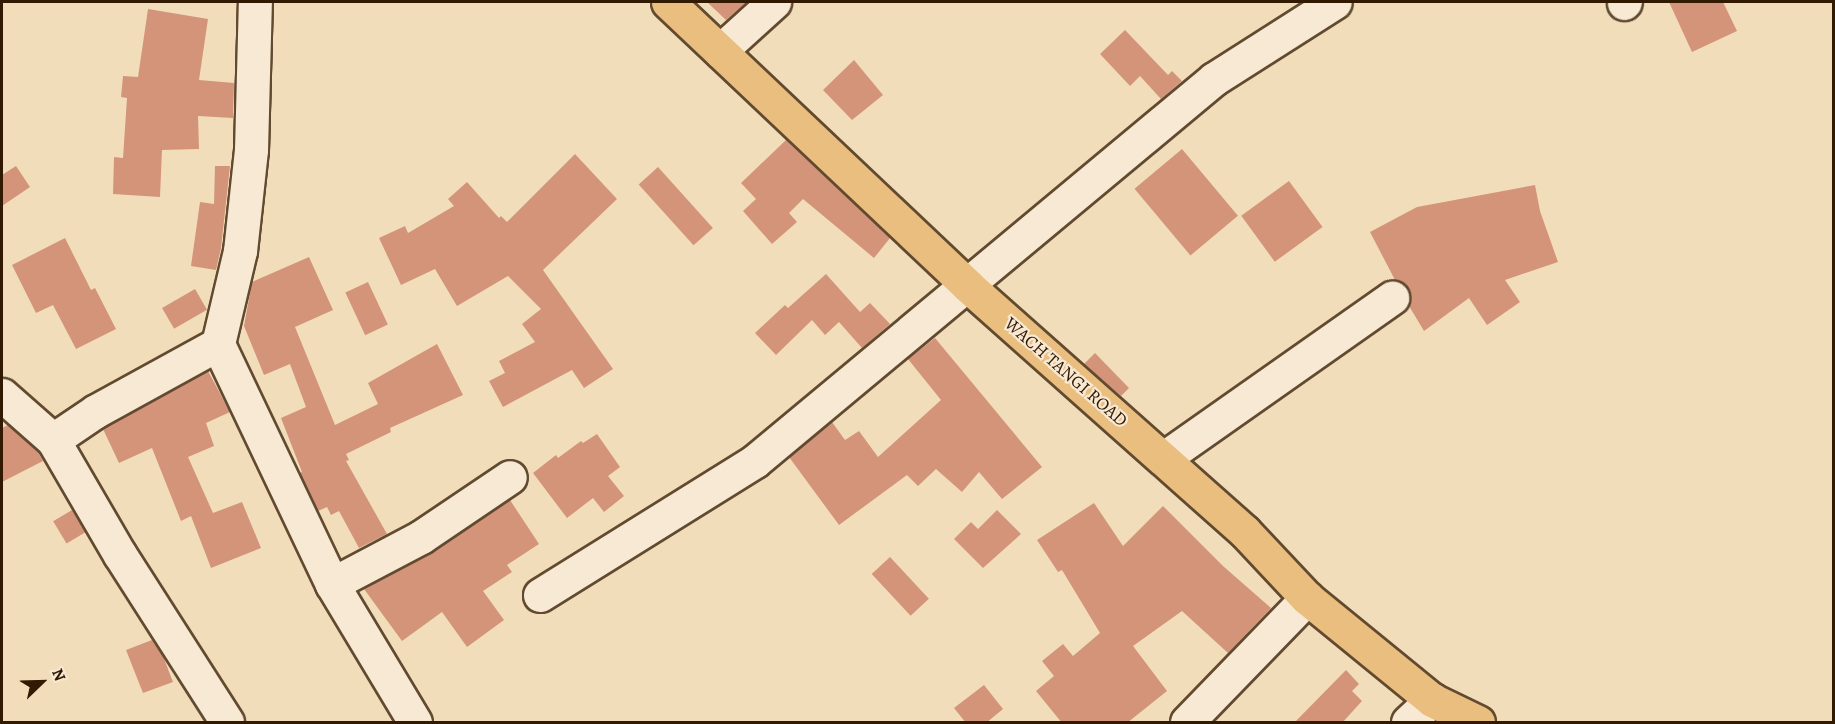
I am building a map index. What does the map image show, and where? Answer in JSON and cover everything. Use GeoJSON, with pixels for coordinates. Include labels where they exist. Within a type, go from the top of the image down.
{"type":"FeatureCollection","features":[{"type":"Feature","properties":{"kind":"main road","name":"WACH TANGI ROAD"},"geometry":{"type":"LineString","coordinates":[[668,2],[968,286],[1245,532],[1306,598],[1432,700],[1478,723]]}},
{"type":"Feature","properties":{"kind":"street"},"geometry":{"type":"LineString","coordinates":[[255,2],[251,150],[240,251],[218,344],[332,584],[415,723]]}},
{"type":"Feature","properties":{"kind":"street"},"geometry":{"type":"LineString","coordinates":[[720,51],[774,2]]}},
{"type":"Feature","properties":{"kind":"street"},"geometry":{"type":"LineString","coordinates":[[540,596],[755,461],[1214,79],[1335,2]]}},
{"type":"Feature","properties":{"kind":"street"},"geometry":{"type":"LineString","coordinates":[[1164,458],[1392,298]]}},
{"type":"Feature","properties":{"kind":"street"},"geometry":{"type":"LineString","coordinates":[[53,440],[96,411],[218,344]]}},
{"type":"Feature","properties":{"kind":"street"},"geometry":{"type":"LineString","coordinates":[[2,395],[53,440],[120,555],[227,723]]}},
{"type":"Feature","properties":{"kind":"street"},"geometry":{"type":"LineString","coordinates":[[332,584],[421,537],[510,477]]}},
{"type":"Feature","properties":{"kind":"street"},"geometry":{"type":"LineString","coordinates":[[1187,723],[1306,598]]}},
{"type":"Feature","properties":{"kind":"street"},"geometry":{"type":"LineString","coordinates":[[1408,723],[1432,700]]}},
{"type":"Feature","properties":{"kind":"building"},"geometry":{"type":"Polygon","coordinates":[[[707,2],[747,2],[726,20],[707,2]]]}},
{"type":"Feature","properties":{"kind":"building"},"geometry":{"type":"Polygon","coordinates":[[[1669,2],[1723,2],[1737,31],[1692,52],[1669,2]]]}},
{"type":"Feature","properties":{"kind":"building"},"geometry":{"type":"Polygon","coordinates":[[[148,9],[208,19],[199,80],[234,83],[233,118],[198,116],[199,149],[162,150],[160,197],[113,194],[114,157],[123,158],[127,98],[121,97],[123,76],[138,77],[148,9]]]}},
{"type":"Feature","properties":{"kind":"building"},"geometry":{"type":"Polygon","coordinates":[[[1125,30],[1168,75],[1172,71],[1182,81],[1161,99],[1140,76],[1130,86],[1100,54],[1125,30]]]}},
{"type":"Feature","properties":{"kind":"building"},"geometry":{"type":"Polygon","coordinates":[[[854,60],[883,95],[852,120],[823,90],[854,60]]]}},
{"type":"Feature","properties":{"kind":"building"},"geometry":{"type":"Polygon","coordinates":[[[786,140],[890,238],[874,258],[803,199],[789,213],[797,222],[772,244],[743,211],[756,199],[741,183],[786,140]]]}},
{"type":"Feature","properties":{"kind":"building"},"geometry":{"type":"Polygon","coordinates":[[[1182,149],[1238,216],[1190,255],[1135,189],[1182,149]]]}},
{"type":"Feature","properties":{"kind":"building"},"geometry":{"type":"Polygon","coordinates":[[[575,154],[617,199],[543,270],[613,369],[584,388],[572,370],[503,407],[489,381],[505,373],[499,361],[535,342],[522,324],[541,309],[508,276],[457,306],[435,269],[401,285],[379,238],[405,226],[408,233],[454,206],[448,199],[467,182],[499,218],[501,216],[507,222],[575,154]]]}},
{"type":"Feature","properties":{"kind":"building"},"geometry":{"type":"Polygon","coordinates":[[[16,166],[30,187],[2,206],[2,175],[16,166]]]}},
{"type":"Feature","properties":{"kind":"building"},"geometry":{"type":"Polygon","coordinates":[[[215,166],[230,166],[221,248],[216,270],[191,266],[200,202],[214,204],[215,166]]]}},
{"type":"Feature","properties":{"kind":"building"},"geometry":{"type":"Polygon","coordinates":[[[658,167],[713,228],[694,245],[639,184],[658,167]]]}},
{"type":"Feature","properties":{"kind":"building"},"geometry":{"type":"Polygon","coordinates":[[[1289,181],[1323,227],[1275,262],[1241,216],[1289,181]]]}},
{"type":"Feature","properties":{"kind":"building"},"geometry":{"type":"Polygon","coordinates":[[[1535,185],[1540,211],[1558,262],[1505,280],[1520,302],[1487,325],[1469,298],[1424,331],[1409,306],[1411,297],[1408,288],[1395,280],[1370,232],[1417,207],[1535,185]]]}},
{"type":"Feature","properties":{"kind":"building"},"geometry":{"type":"Polygon","coordinates":[[[65,238],[91,290],[95,288],[116,329],[76,349],[53,305],[36,313],[12,265],[65,238]]]}},
{"type":"Feature","properties":{"kind":"building"},"geometry":{"type":"Polygon","coordinates":[[[309,257],[333,310],[295,327],[335,425],[378,404],[368,383],[437,344],[463,395],[390,428],[391,432],[346,454],[349,460],[346,461],[387,534],[359,548],[339,511],[331,515],[327,507],[318,511],[300,473],[302,472],[281,418],[306,407],[290,364],[264,375],[244,326],[252,282],[309,257]]]}},
{"type":"Feature","properties":{"kind":"building"},"geometry":{"type":"Polygon","coordinates":[[[826,274],[860,312],[870,303],[890,324],[862,348],[839,322],[825,335],[812,320],[776,355],[755,333],[785,305],[788,308],[826,274]]]}},
{"type":"Feature","properties":{"kind":"building"},"geometry":{"type":"Polygon","coordinates":[[[368,282],[388,325],[365,335],[345,293],[368,282]]]}},
{"type":"Feature","properties":{"kind":"building"},"geometry":{"type":"Polygon","coordinates":[[[195,289],[207,310],[174,329],[162,308],[195,289]]]}},
{"type":"Feature","properties":{"kind":"building"},"geometry":{"type":"Polygon","coordinates":[[[935,338],[1042,467],[1002,499],[979,472],[962,492],[936,469],[918,486],[907,475],[839,525],[789,457],[832,422],[845,440],[859,431],[878,457],[941,400],[908,359],[935,338]]]}},
{"type":"Feature","properties":{"kind":"building"},"geometry":{"type":"Polygon","coordinates":[[[1095,353],[1129,388],[1121,396],[1084,364],[1095,353]]]}},
{"type":"Feature","properties":{"kind":"building"},"geometry":{"type":"Polygon","coordinates":[[[208,371],[230,412],[206,423],[214,446],[188,457],[213,513],[242,502],[261,548],[211,568],[191,516],[181,521],[152,448],[119,463],[103,429],[208,371]]]}},
{"type":"Feature","properties":{"kind":"building"},"geometry":{"type":"Polygon","coordinates":[[[8,425],[38,452],[43,461],[2,482],[2,428],[8,425]]]}},
{"type":"Feature","properties":{"kind":"building"},"geometry":{"type":"Polygon","coordinates":[[[597,434],[620,467],[608,476],[624,496],[604,512],[593,498],[567,518],[533,473],[556,455],[558,458],[581,441],[583,443],[597,434]]]}},
{"type":"Feature","properties":{"kind":"building"},"geometry":{"type":"Polygon","coordinates":[[[510,500],[539,544],[507,565],[512,572],[483,591],[504,620],[467,647],[442,612],[402,641],[364,589],[431,553],[510,500]]]}},
{"type":"Feature","properties":{"kind":"building"},"geometry":{"type":"Polygon","coordinates":[[[1094,503],[1123,546],[1163,506],[1223,566],[1271,608],[1228,653],[1182,611],[1133,646],[1167,691],[1127,723],[1062,723],[1036,691],[1054,676],[1042,661],[1063,644],[1073,656],[1100,633],[1062,570],[1058,572],[1037,540],[1094,503]]]}},
{"type":"Feature","properties":{"kind":"building"},"geometry":{"type":"Polygon","coordinates":[[[72,510],[85,532],[67,544],[53,521],[72,510]]]}},
{"type":"Feature","properties":{"kind":"building"},"geometry":{"type":"Polygon","coordinates":[[[997,510],[1021,534],[983,568],[954,539],[971,522],[978,529],[997,510]]]}},
{"type":"Feature","properties":{"kind":"building"},"geometry":{"type":"Polygon","coordinates":[[[890,557],[929,599],[911,616],[872,574],[890,557]]]}},
{"type":"Feature","properties":{"kind":"building"},"geometry":{"type":"Polygon","coordinates":[[[152,640],[163,656],[173,682],[143,693],[126,650],[152,640]]]}},
{"type":"Feature","properties":{"kind":"building"},"geometry":{"type":"Polygon","coordinates":[[[1346,670],[1359,684],[1352,691],[1362,701],[1342,723],[1294,723],[1346,670]]]}},
{"type":"Feature","properties":{"kind":"building"},"geometry":{"type":"Polygon","coordinates":[[[984,685],[1003,709],[986,723],[966,723],[954,708],[984,685]]]}}]}
